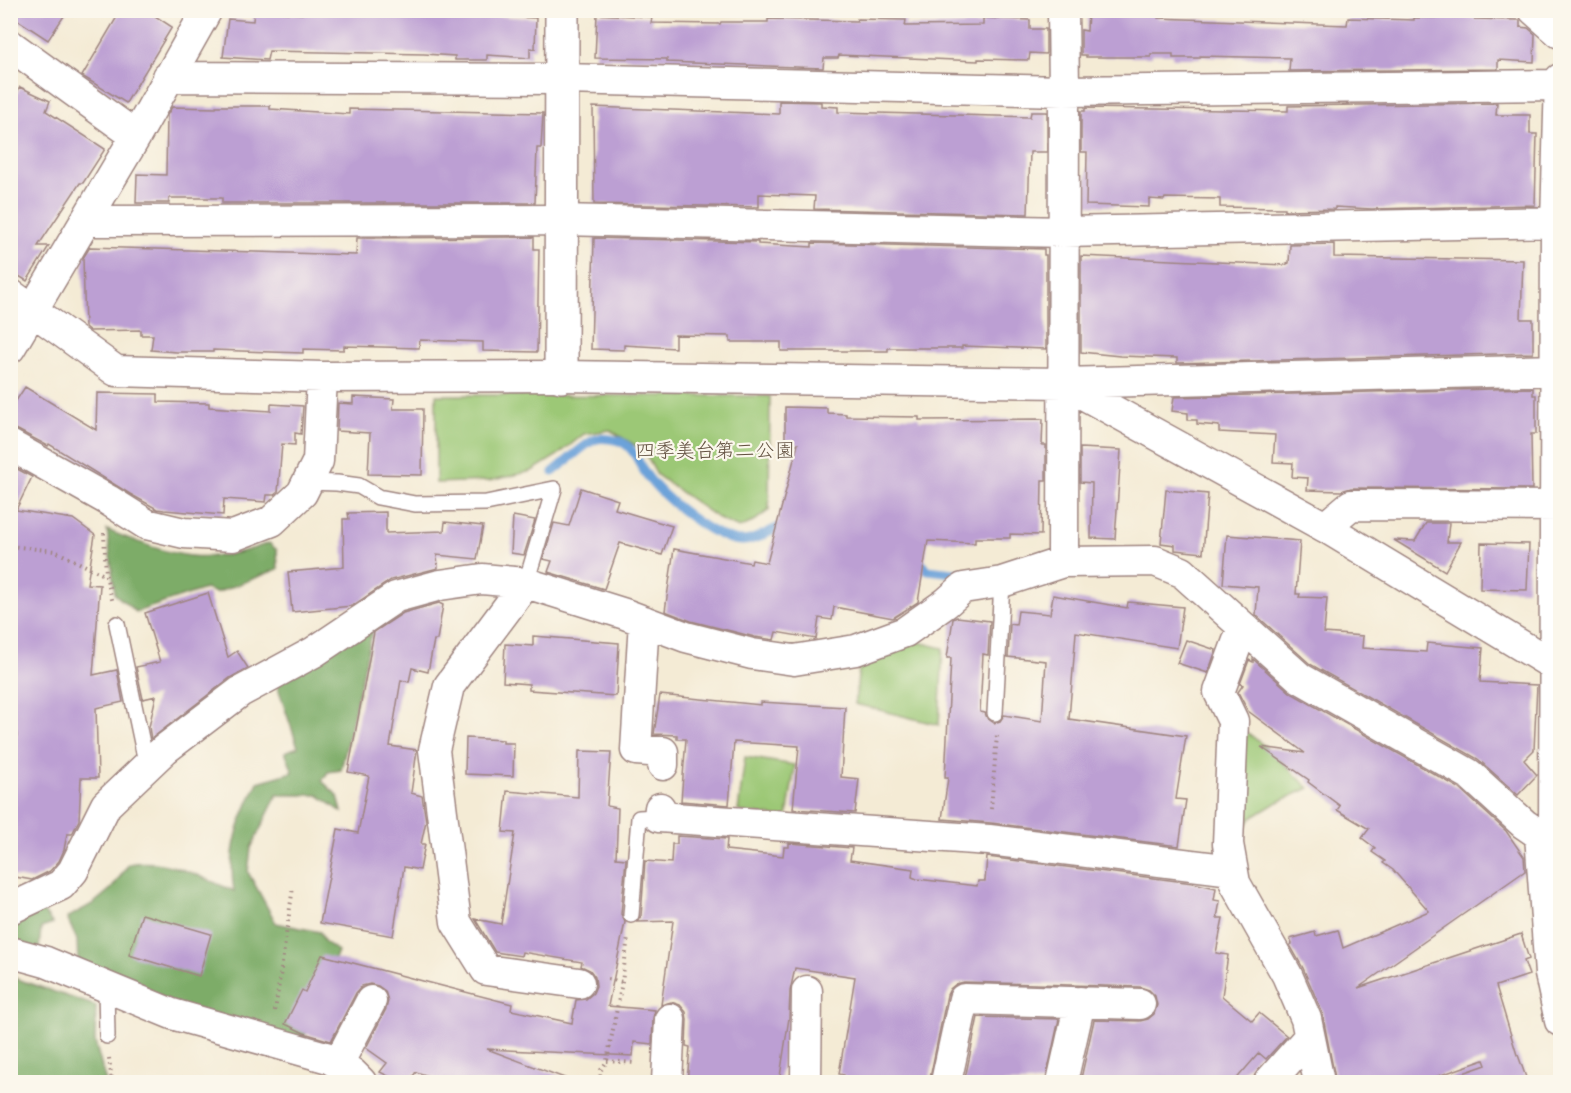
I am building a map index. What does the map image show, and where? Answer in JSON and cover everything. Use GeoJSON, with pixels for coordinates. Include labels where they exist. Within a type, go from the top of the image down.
{"type":"FeatureCollection","features":[{"type":"Feature","properties":{"kind":"street"},"geometry":{"type":"LineString","coordinates":[[10,348],[21,302],[86,221],[207,10]]}},
{"type":"Feature","properties":{"kind":"street"},"geometry":{"type":"LineString","coordinates":[[561,376],[562,10]]}},
{"type":"Feature","properties":{"kind":"street"},"geometry":{"type":"LineString","coordinates":[[1063,10],[1063,562]]}},
{"type":"Feature","properties":{"kind":"street"},"geometry":{"type":"LineString","coordinates":[[1533,10],[1560,33]]}},
{"type":"Feature","properties":{"kind":"street"},"geometry":{"type":"LineString","coordinates":[[10,45],[136,136]]}},
{"type":"Feature","properties":{"kind":"street"},"geometry":{"type":"LineString","coordinates":[[168,77],[562,79],[1064,91],[1560,85]]}},
{"type":"Feature","properties":{"kind":"street"},"geometry":{"type":"LineString","coordinates":[[1560,79],[1557,667],[1551,974],[1560,1021]]}},
{"type":"Feature","properties":{"kind":"street"},"geometry":{"type":"LineString","coordinates":[[86,221],[561,220],[1063,232],[1558,222]]}},
{"type":"Feature","properties":{"kind":"street"},"geometry":{"type":"LineString","coordinates":[[21,302],[116,371],[322,376],[561,376],[1063,383],[1558,370]]}},
{"type":"Feature","properties":{"kind":"street"},"geometry":{"type":"LineString","coordinates":[[10,445],[146,524],[184,533],[233,536],[272,521],[302,493],[318,461],[322,376]]}},
{"type":"Feature","properties":{"kind":"street"},"geometry":{"type":"LineString","coordinates":[[1063,383],[1325,527],[1557,667]]}},
{"type":"Feature","properties":{"kind":"street"},"geometry":{"type":"LineString","coordinates":[[1325,527],[1351,505],[1558,506]]}},
{"type":"Feature","properties":{"kind":"street"},"geometry":{"type":"LineString","coordinates":[[10,909],[61,885],[73,871],[106,805],[165,749],[240,692],[314,652],[396,597],[440,585],[482,579],[526,583],[686,637],[753,654],[794,660],[856,650],[905,632],[963,588],[1002,582],[1063,562],[1155,561],[1182,572],[1300,678],[1469,774],[1524,824],[1552,835]]}},
{"type":"Feature","properties":{"kind":"street"},"geometry":{"type":"LineString","coordinates":[[526,583],[449,686],[434,750],[456,922],[486,970],[579,983]]}},
{"type":"Feature","properties":{"kind":"street"},"geometry":{"type":"LineString","coordinates":[[644,621],[636,750],[663,752],[663,765]]}},
{"type":"Feature","properties":{"kind":"street"},"geometry":{"type":"LineString","coordinates":[[1243,627],[1220,692],[1233,721],[1228,844],[1232,870],[1235,883],[1287,975],[1306,1019],[1319,1083]]}},
{"type":"Feature","properties":{"kind":"street"},"geometry":{"type":"LineString","coordinates":[[660,812],[989,840],[1232,870]]}},
{"type":"Feature","properties":{"kind":"street"},"geometry":{"type":"LineString","coordinates":[[10,952],[46,962],[172,1014],[329,1058],[361,1083]]}},
{"type":"Feature","properties":{"kind":"street"},"geometry":{"type":"LineString","coordinates":[[806,1083],[807,991]]}},
{"type":"Feature","properties":{"kind":"street"},"geometry":{"type":"LineString","coordinates":[[946,1083],[964,999],[1140,1004]]}},
{"type":"Feature","properties":{"kind":"street"},"geometry":{"type":"LineString","coordinates":[[338,1064],[371,1001]]}},
{"type":"Feature","properties":{"kind":"street"},"geometry":{"type":"LineString","coordinates":[[1062,1083],[1080,1002]]}},
{"type":"Feature","properties":{"kind":"street"},"geometry":{"type":"LineString","coordinates":[[667,1083],[670,1019]]}},
{"type":"Feature","properties":{"kind":"street"},"geometry":{"type":"LineString","coordinates":[[1269,1083],[1309,1037]]}},
{"type":"Feature","properties":{"kind":"lane"},"geometry":{"type":"LineString","coordinates":[[307,482],[359,486],[378,497],[415,504],[486,503],[554,489],[526,583]]}},
{"type":"Feature","properties":{"kind":"lane"},"geometry":{"type":"LineString","coordinates":[[995,713],[1002,582]]}},
{"type":"Feature","properties":{"kind":"lane"},"geometry":{"type":"LineString","coordinates":[[117,624],[147,767]]}},
{"type":"Feature","properties":{"kind":"lane"},"geometry":{"type":"LineString","coordinates":[[631,915],[639,818],[660,812]]}},
{"type":"Feature","properties":{"kind":"lane"},"geometry":{"type":"LineString","coordinates":[[106,987],[107,1036]]}},
{"type":"Feature","properties":{"kind":"path"},"geometry":{"type":"LineString","coordinates":[[108,500],[104,519],[106,576],[117,624]]}},
{"type":"Feature","properties":{"kind":"path"},"geometry":{"type":"LineString","coordinates":[[10,546],[55,551],[106,576]]}},
{"type":"Feature","properties":{"kind":"path"},"geometry":{"type":"LineString","coordinates":[[989,840],[999,715],[995,713]]}},
{"type":"Feature","properties":{"kind":"path"},"geometry":{"type":"LineString","coordinates":[[270,1042],[293,887]]}},
{"type":"Feature","properties":{"kind":"path"},"geometry":{"type":"LineString","coordinates":[[600,1083],[601,1070],[607,1061],[622,982],[631,915]]}},
{"type":"Feature","properties":{"kind":"green space","name":"四季美台第二公園"},"geometry":{"type":"Polygon","coordinates":[[[436,395],[770,396],[769,510],[753,522],[739,528],[719,519],[657,475],[643,450],[610,430],[584,434],[558,455],[532,471],[489,481],[436,483],[436,395]]]}},
{"type":"Feature","properties":{"kind":"green space"},"geometry":{"type":"Polygon","coordinates":[[[107,530],[168,552],[205,557],[245,551],[269,543],[277,550],[278,569],[216,593],[205,589],[136,612],[115,594],[107,530]]]}},
{"type":"Feature","properties":{"kind":"green space"},"geometry":{"type":"Polygon","coordinates":[[[374,624],[341,770],[328,772],[322,781],[338,796],[342,812],[318,795],[277,795],[251,848],[248,872],[276,923],[320,932],[324,941],[338,951],[303,1041],[197,1012],[78,965],[77,940],[67,918],[94,903],[112,888],[129,864],[156,863],[170,866],[196,874],[234,891],[232,861],[234,848],[241,822],[258,782],[293,772],[285,752],[298,747],[276,682],[374,624]]]}},
{"type":"Feature","properties":{"kind":"green space"},"geometry":{"type":"Polygon","coordinates":[[[910,640],[943,648],[939,725],[855,704],[860,657],[910,640]]]}},
{"type":"Feature","properties":{"kind":"green space"},"geometry":{"type":"Polygon","coordinates":[[[1239,726],[1267,748],[1309,788],[1274,804],[1251,818],[1240,835],[1239,726]]]}},
{"type":"Feature","properties":{"kind":"green space"},"geometry":{"type":"Polygon","coordinates":[[[745,757],[795,765],[787,818],[738,811],[745,757]]]}},
{"type":"Feature","properties":{"kind":"green space"},"geometry":{"type":"Polygon","coordinates":[[[43,911],[53,924],[41,928],[39,950],[11,943],[10,922],[43,911]]]}},
{"type":"Feature","properties":{"kind":"green space"},"geometry":{"type":"Polygon","coordinates":[[[11,977],[96,1006],[95,1042],[106,1082],[11,1082],[11,977]]]}},
{"type":"Feature","properties":{"kind":"building"},"geometry":{"type":"Polygon","coordinates":[[[10,10],[68,10],[48,40],[10,15],[10,10]]]}},
{"type":"Feature","properties":{"kind":"building"},"geometry":{"type":"Polygon","coordinates":[[[121,10],[146,10],[172,27],[126,103],[82,76],[121,10]]]}},
{"type":"Feature","properties":{"kind":"building"},"geometry":{"type":"Polygon","coordinates":[[[254,10],[302,14],[302,11],[415,14],[415,10],[451,10],[451,14],[536,18],[535,49],[530,48],[530,58],[487,55],[487,60],[455,60],[455,56],[424,54],[269,51],[267,60],[223,57],[228,19],[253,21],[254,10]]]}},
{"type":"Feature","properties":{"kind":"building"},"geometry":{"type":"Polygon","coordinates":[[[1088,10],[1158,10],[1158,18],[1347,25],[1348,18],[1414,20],[1414,18],[1474,17],[1474,19],[1520,20],[1520,27],[1528,28],[1535,34],[1534,62],[1498,60],[1498,69],[1289,71],[1290,58],[1200,56],[1200,58],[1173,58],[1173,54],[1151,54],[1151,57],[1086,57],[1086,55],[1081,55],[1081,30],[1087,31],[1088,10]]]}},
{"type":"Feature","properties":{"kind":"building"},"geometry":{"type":"Polygon","coordinates":[[[597,14],[652,17],[651,23],[720,24],[721,22],[768,22],[768,19],[857,21],[857,19],[906,20],[905,26],[983,25],[983,18],[1030,20],[1030,29],[1046,29],[1046,54],[1030,53],[1029,60],[978,59],[978,61],[839,55],[838,58],[824,58],[823,68],[667,62],[667,59],[595,58],[597,14]]]}},
{"type":"Feature","properties":{"kind":"building"},"geometry":{"type":"Polygon","coordinates":[[[20,87],[50,101],[46,111],[105,149],[38,246],[49,246],[27,281],[19,276],[17,279],[10,277],[10,106],[20,87]]]}},
{"type":"Feature","properties":{"kind":"building"},"geometry":{"type":"Polygon","coordinates":[[[779,101],[821,102],[821,106],[838,107],[838,112],[1030,117],[1031,112],[1047,112],[1047,152],[1030,152],[1028,214],[814,209],[815,196],[759,194],[759,207],[594,204],[593,107],[779,114],[779,101]]]}},
{"type":"Feature","properties":{"kind":"building"},"geometry":{"type":"Polygon","coordinates":[[[1497,103],[1496,115],[1530,115],[1530,134],[1537,134],[1535,205],[1372,209],[1335,207],[1335,209],[1285,210],[1285,208],[1220,207],[1220,199],[1165,198],[1164,200],[1149,199],[1149,207],[1086,205],[1087,152],[1081,152],[1081,111],[1085,111],[1085,108],[1288,111],[1288,106],[1497,103]]]}},
{"type":"Feature","properties":{"kind":"building"},"geometry":{"type":"Polygon","coordinates":[[[216,106],[270,106],[270,109],[349,114],[349,109],[543,113],[541,148],[537,148],[535,203],[222,203],[222,198],[169,198],[169,203],[136,203],[137,174],[166,175],[167,115],[172,107],[216,108],[216,106]]]}},
{"type":"Feature","properties":{"kind":"building"},"geometry":{"type":"Polygon","coordinates":[[[534,237],[534,249],[539,249],[537,352],[483,351],[483,342],[420,340],[419,348],[344,346],[344,350],[303,349],[303,353],[213,350],[213,352],[177,352],[151,350],[153,335],[141,335],[141,330],[90,331],[85,327],[83,258],[90,247],[356,255],[357,238],[534,237]]]}},
{"type":"Feature","properties":{"kind":"building"},"geometry":{"type":"Polygon","coordinates":[[[594,238],[758,242],[758,244],[812,247],[812,243],[1044,249],[1044,255],[1046,255],[1046,349],[962,346],[962,348],[888,348],[888,351],[781,351],[781,342],[730,342],[730,336],[675,335],[675,348],[624,345],[624,350],[591,349],[594,238]]]}},
{"type":"Feature","properties":{"kind":"building"},"geometry":{"type":"Polygon","coordinates":[[[1334,244],[1334,257],[1523,260],[1521,319],[1533,319],[1533,353],[1177,363],[1177,358],[1081,352],[1081,256],[1285,265],[1289,263],[1290,245],[1334,244]]]}},
{"type":"Feature","properties":{"kind":"building"},"geometry":{"type":"Polygon","coordinates":[[[25,387],[96,430],[97,393],[158,394],[158,402],[209,403],[209,407],[271,411],[271,404],[303,406],[301,434],[295,433],[295,445],[282,444],[278,492],[274,495],[267,495],[266,502],[224,499],[223,515],[157,509],[49,444],[48,446],[10,428],[10,410],[25,387]]]}},
{"type":"Feature","properties":{"kind":"building"},"geometry":{"type":"Polygon","coordinates":[[[1533,388],[1533,395],[1536,395],[1536,434],[1531,434],[1532,489],[1351,488],[1341,491],[1307,490],[1308,478],[1292,477],[1293,463],[1273,462],[1275,435],[1219,432],[1219,426],[1197,424],[1197,420],[1188,420],[1188,413],[1172,411],[1174,397],[1533,388]]]}},
{"type":"Feature","properties":{"kind":"building"},"geometry":{"type":"Polygon","coordinates":[[[353,397],[394,399],[393,409],[423,409],[422,475],[368,474],[370,433],[337,431],[338,403],[353,404],[353,397]]]}},
{"type":"Feature","properties":{"kind":"building"},"geometry":{"type":"Polygon","coordinates":[[[785,407],[827,408],[827,413],[846,414],[846,416],[919,417],[919,420],[1043,419],[1042,445],[1046,445],[1046,480],[1042,480],[1041,535],[1010,534],[1010,538],[975,538],[975,543],[928,541],[918,602],[893,618],[834,607],[832,620],[819,618],[816,639],[776,632],[774,640],[755,637],[691,621],[665,611],[674,549],[751,563],[752,560],[767,563],[798,444],[785,444],[785,407]]]}},
{"type":"Feature","properties":{"kind":"building"},"geometry":{"type":"Polygon","coordinates":[[[1080,448],[1121,450],[1115,539],[1091,538],[1092,483],[1080,482],[1080,448]]]}},
{"type":"Feature","properties":{"kind":"building"},"geometry":{"type":"Polygon","coordinates":[[[10,465],[32,477],[16,510],[73,519],[95,535],[87,584],[100,585],[93,675],[117,670],[123,702],[96,708],[98,778],[81,778],[79,820],[72,834],[67,834],[59,861],[50,871],[32,880],[10,876],[10,736],[17,736],[10,689],[10,465]]]}},
{"type":"Feature","properties":{"kind":"building"},"geometry":{"type":"Polygon","coordinates":[[[581,488],[618,500],[615,509],[672,526],[662,555],[620,543],[604,589],[548,572],[552,561],[543,559],[554,523],[569,526],[581,488]]]}},
{"type":"Feature","properties":{"kind":"building"},"geometry":{"type":"Polygon","coordinates":[[[1166,490],[1208,494],[1203,553],[1175,550],[1175,545],[1161,543],[1166,490]]]}},
{"type":"Feature","properties":{"kind":"building"},"geometry":{"type":"Polygon","coordinates":[[[386,512],[386,533],[444,531],[445,522],[483,526],[477,559],[437,555],[438,568],[391,580],[352,606],[292,612],[288,572],[344,567],[343,519],[349,519],[348,513],[386,512]]]}},
{"type":"Feature","properties":{"kind":"building"},"geometry":{"type":"Polygon","coordinates":[[[513,516],[535,520],[524,555],[511,553],[513,516]]]}},
{"type":"Feature","properties":{"kind":"building"},"geometry":{"type":"Polygon","coordinates":[[[1426,523],[1449,523],[1447,542],[1461,542],[1445,571],[1394,540],[1415,541],[1426,523]]]}},
{"type":"Feature","properties":{"kind":"building"},"geometry":{"type":"Polygon","coordinates":[[[1227,535],[1300,541],[1296,594],[1300,594],[1299,597],[1327,598],[1324,633],[1363,636],[1362,648],[1426,652],[1427,643],[1483,648],[1480,682],[1537,685],[1534,750],[1524,760],[1537,775],[1518,795],[1478,759],[1310,664],[1256,615],[1258,587],[1223,584],[1227,535]]]}},
{"type":"Feature","properties":{"kind":"building"},"geometry":{"type":"Polygon","coordinates":[[[1481,543],[1529,544],[1527,590],[1480,589],[1481,543]]]}},
{"type":"Feature","properties":{"kind":"building"},"geometry":{"type":"Polygon","coordinates":[[[208,593],[228,657],[237,651],[248,668],[230,678],[151,739],[149,727],[156,696],[143,699],[136,667],[160,662],[145,613],[208,593]]]}},
{"type":"Feature","properties":{"kind":"building"},"geometry":{"type":"Polygon","coordinates":[[[1053,595],[1127,608],[1128,602],[1183,607],[1177,648],[1076,632],[1069,719],[1186,736],[1176,799],[1186,800],[1179,846],[942,819],[948,778],[945,778],[951,658],[947,658],[953,619],[957,617],[990,621],[988,655],[983,654],[980,712],[985,713],[987,718],[994,723],[1000,721],[1004,715],[1042,721],[1046,661],[1008,657],[1010,624],[1016,625],[1018,611],[1050,614],[1053,595]]]}},
{"type":"Feature","properties":{"kind":"building"},"geometry":{"type":"Polygon","coordinates":[[[439,603],[443,605],[428,672],[412,668],[409,682],[401,680],[390,746],[417,750],[411,793],[422,796],[426,821],[421,844],[425,844],[420,870],[404,867],[393,936],[320,923],[338,829],[358,833],[369,776],[348,772],[374,632],[403,613],[439,603]]]}},
{"type":"Feature","properties":{"kind":"building"},"geometry":{"type":"Polygon","coordinates":[[[533,636],[619,643],[616,696],[529,690],[529,684],[503,682],[505,644],[533,646],[533,636]]]}},
{"type":"Feature","properties":{"kind":"building"},"geometry":{"type":"Polygon","coordinates":[[[1186,640],[1216,650],[1208,673],[1177,663],[1186,640]]]}},
{"type":"Feature","properties":{"kind":"building"},"geometry":{"type":"Polygon","coordinates":[[[1253,659],[1291,693],[1459,788],[1506,831],[1524,857],[1525,871],[1358,988],[1521,934],[1529,959],[1524,961],[1529,975],[1496,986],[1528,1083],[1450,1083],[1449,1078],[1486,1065],[1484,1060],[1418,1083],[1336,1083],[1322,1012],[1303,968],[1290,945],[1292,944],[1290,939],[1315,932],[1316,936],[1338,930],[1343,948],[1429,911],[1393,870],[1383,863],[1385,861],[1372,852],[1375,848],[1362,838],[1369,829],[1337,810],[1340,806],[1308,782],[1309,780],[1261,747],[1305,753],[1248,711],[1238,692],[1243,685],[1240,684],[1249,660],[1253,662],[1253,659]]]}},
{"type":"Feature","properties":{"kind":"building"},"geometry":{"type":"Polygon","coordinates":[[[660,695],[761,705],[761,702],[845,707],[841,777],[859,779],[855,813],[793,809],[799,746],[734,742],[729,805],[681,801],[686,739],[677,739],[677,735],[654,734],[660,695]]]}},
{"type":"Feature","properties":{"kind":"building"},"geometry":{"type":"Polygon","coordinates":[[[466,738],[503,740],[503,743],[514,743],[513,776],[465,774],[466,738]]]}},
{"type":"Feature","properties":{"kind":"building"},"geometry":{"type":"Polygon","coordinates":[[[579,751],[611,752],[607,806],[618,808],[616,858],[626,859],[621,914],[625,922],[608,1006],[655,1010],[652,1044],[634,1042],[633,1056],[487,1049],[570,1080],[570,1083],[447,1082],[416,1072],[408,1083],[402,1083],[380,1072],[387,1063],[366,1048],[388,1001],[385,991],[378,986],[370,984],[362,986],[356,993],[331,1041],[304,1033],[285,1024],[302,990],[305,992],[322,955],[512,1004],[511,1010],[572,1023],[576,1000],[586,999],[593,993],[596,986],[595,977],[590,970],[581,966],[582,962],[522,952],[521,956],[495,952],[475,919],[501,924],[515,833],[503,832],[507,791],[578,797],[579,751]]]}},
{"type":"Feature","properties":{"kind":"building"},"geometry":{"type":"Polygon","coordinates":[[[677,836],[727,839],[726,850],[783,856],[784,847],[789,847],[789,843],[852,848],[850,860],[913,869],[912,877],[917,879],[977,886],[978,881],[985,881],[987,857],[1193,883],[1216,888],[1214,900],[1220,901],[1217,918],[1223,918],[1216,953],[1228,955],[1222,996],[1252,1021],[1259,1013],[1287,1036],[1266,1059],[1259,1053],[1233,1083],[1080,1083],[1094,1020],[1140,1021],[1148,1019],[1154,1014],[1157,1005],[1155,996],[1149,990],[1140,987],[964,982],[956,984],[947,995],[929,1083],[843,1083],[844,1075],[839,1074],[855,977],[795,968],[779,1083],[687,1083],[690,1047],[686,1046],[686,1012],[680,1005],[671,1002],[661,1005],[673,921],[637,922],[641,916],[645,861],[671,863],[672,844],[677,844],[677,836]]]}},
{"type":"Feature","properties":{"kind":"building"},"geometry":{"type":"Polygon","coordinates":[[[142,914],[211,934],[199,976],[129,955],[142,914]]]}},
{"type":"Feature","properties":{"kind":"building"},"geometry":{"type":"Polygon","coordinates":[[[978,1017],[1059,1019],[1045,1083],[964,1083],[978,1017]]]}},
{"type":"Feature","properties":{"kind":"waterway"},"geometry":{"type":"LineString","coordinates":[[553,472],[594,440],[614,440],[622,442],[632,450],[646,474],[663,494],[690,516],[718,534],[743,541],[759,537],[786,525]]}},
{"type":"Feature","properties":{"kind":"waterway"},"geometry":{"type":"LineString","coordinates":[[917,559],[928,570],[970,575]]}}]}
